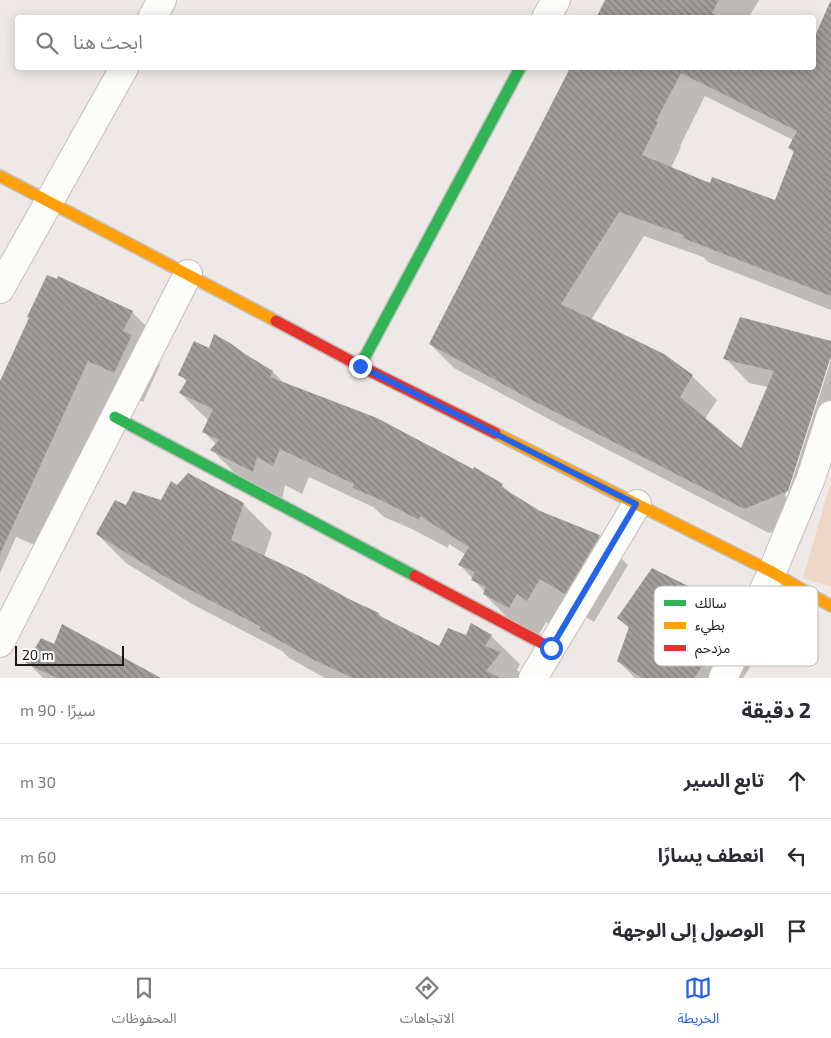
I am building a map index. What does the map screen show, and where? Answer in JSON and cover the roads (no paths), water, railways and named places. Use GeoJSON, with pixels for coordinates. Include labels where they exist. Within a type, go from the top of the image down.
{"type":"FeatureCollection","features":[{"type":"Feature","properties":{"kind":"street"},"geometry":{"type":"LineString","coordinates":[[154,15],[162,0]]}},
{"type":"Feature","properties":{"kind":"street"},"geometry":{"type":"LineString","coordinates":[[548,15],[556,0]]}},
{"type":"Feature","properties":{"kind":"street"},"geometry":{"type":"LineString","coordinates":[[0,289],[123,70]]}},
{"type":"Feature","properties":{"kind":"street"},"geometry":{"type":"LineString","coordinates":[[360,366],[519,70]]}},
{"type":"Feature","properties":{"kind":"street"},"geometry":{"type":"LineString","coordinates":[[0,176],[360,366],[772,572],[796,586]]}},
{"type":"Feature","properties":{"kind":"street"},"geometry":{"type":"LineString","coordinates":[[0,643],[188,274]]}},
{"type":"Feature","properties":{"kind":"street"},"geometry":{"type":"LineString","coordinates":[[766,586],[810,478],[831,415]]}},
{"type":"Feature","properties":{"kind":"street"},"geometry":{"type":"LineString","coordinates":[[115,417],[551,648]]}},
{"type":"Feature","properties":{"kind":"street"},"geometry":{"type":"LineString","coordinates":[[533,678],[636,504]]}},
{"type":"Feature","properties":{"kind":"street"},"geometry":{"type":"LineString","coordinates":[[818,599],[831,606]]}},
{"type":"Feature","properties":{"kind":"street"},"geometry":{"type":"LineString","coordinates":[[723,678],[729,666]]}}]}
